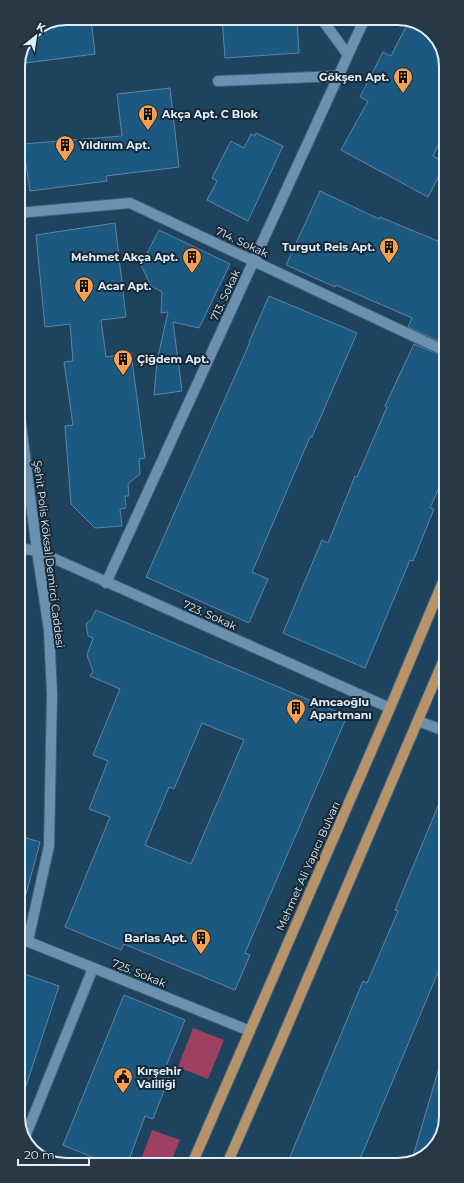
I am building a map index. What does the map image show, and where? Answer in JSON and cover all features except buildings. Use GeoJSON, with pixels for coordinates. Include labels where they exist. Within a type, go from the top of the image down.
{"type":"FeatureCollection","features":[{"type":"Feature","properties":{"kind":"main road","name":"Mehmet Ali Yapıcı Bulvarı"},"geometry":{"type":"LineString","coordinates":[[195,1158],[390,708],[439,591]]}},
{"type":"Feature","properties":{"kind":"main road"},"geometry":{"type":"LineString","coordinates":[[230,1158],[439,671]]}},
{"type":"Feature","properties":{"kind":"street"},"geometry":{"type":"LineString","coordinates":[[326,25],[348,55]]}},
{"type":"Feature","properties":{"kind":"street","name":"713. Sokak"},"geometry":{"type":"LineString","coordinates":[[106,583],[362,25]]}},
{"type":"Feature","properties":{"kind":"street"},"geometry":{"type":"LineString","coordinates":[[218,81],[338,76]]}},
{"type":"Feature","properties":{"kind":"street","name":"714. Sokak"},"geometry":{"type":"LineString","coordinates":[[25,212],[130,203],[439,348]]}},
{"type":"Feature","properties":{"kind":"street","name":"Şehit Polis Köksal Demirci Caddesi"},"geometry":{"type":"LineString","coordinates":[[25,456],[49,630],[52,694],[49,846],[25,935]]}},
{"type":"Feature","properties":{"kind":"street","name":"723. Sokak"},"geometry":{"type":"LineString","coordinates":[[25,549],[37,551],[390,708]]}},
{"type":"Feature","properties":{"kind":"street"},"geometry":{"type":"LineString","coordinates":[[418,721],[439,729]]}},
{"type":"Feature","properties":{"kind":"street","name":"725. Sokak"},"geometry":{"type":"LineString","coordinates":[[25,939],[250,1031]]}},
{"type":"Feature","properties":{"kind":"street"},"geometry":{"type":"LineString","coordinates":[[27,1131],[93,968]]}},
{"type":"Feature","properties":{"kind":"shaded area"},"geometry":{"type":"Polygon","coordinates":[[[193,1028],[224,1040],[208,1079],[178,1067],[193,1028]]]}},
{"type":"Feature","properties":{"kind":"shaded area"},"geometry":{"type":"Polygon","coordinates":[[[152,1130],[180,1140],[172,1158],[142,1158],[152,1130]]]}},
{"type":"Feature","properties":{"kind":"place","name":"Gökşen Apt."},"geometry":{"type":"Point","coordinates":[403,94]}},
{"type":"Feature","properties":{"kind":"place","name":"Akça Apt. C Blok"},"geometry":{"type":"Point","coordinates":[148,131]}},
{"type":"Feature","properties":{"kind":"place","name":"Yıldırım Apt."},"geometry":{"type":"Point","coordinates":[65,162]}},
{"type":"Feature","properties":{"kind":"place","name":"Turgut Reis Apt."},"geometry":{"type":"Point","coordinates":[389,264]}},
{"type":"Feature","properties":{"kind":"place","name":"Mehmet Akça Apt."},"geometry":{"type":"Point","coordinates":[192,274]}},
{"type":"Feature","properties":{"kind":"place","name":"Acar Apt."},"geometry":{"type":"Point","coordinates":[84,303]}},
{"type":"Feature","properties":{"kind":"place","name":"Çiğdem Apt."},"geometry":{"type":"Point","coordinates":[123,376]}},
{"type":"Feature","properties":{"kind":"place","name":"Amcaoğlu Apartmanı"},"geometry":{"type":"Point","coordinates":[296,725]}},
{"type":"Feature","properties":{"kind":"place","name":"Barlas Apt."},"geometry":{"type":"Point","coordinates":[201,955]}},
{"type":"Feature","properties":{"kind":"place","name":"Kırşehir Valiliği"},"geometry":{"type":"Point","coordinates":[123,1094]}}]}
